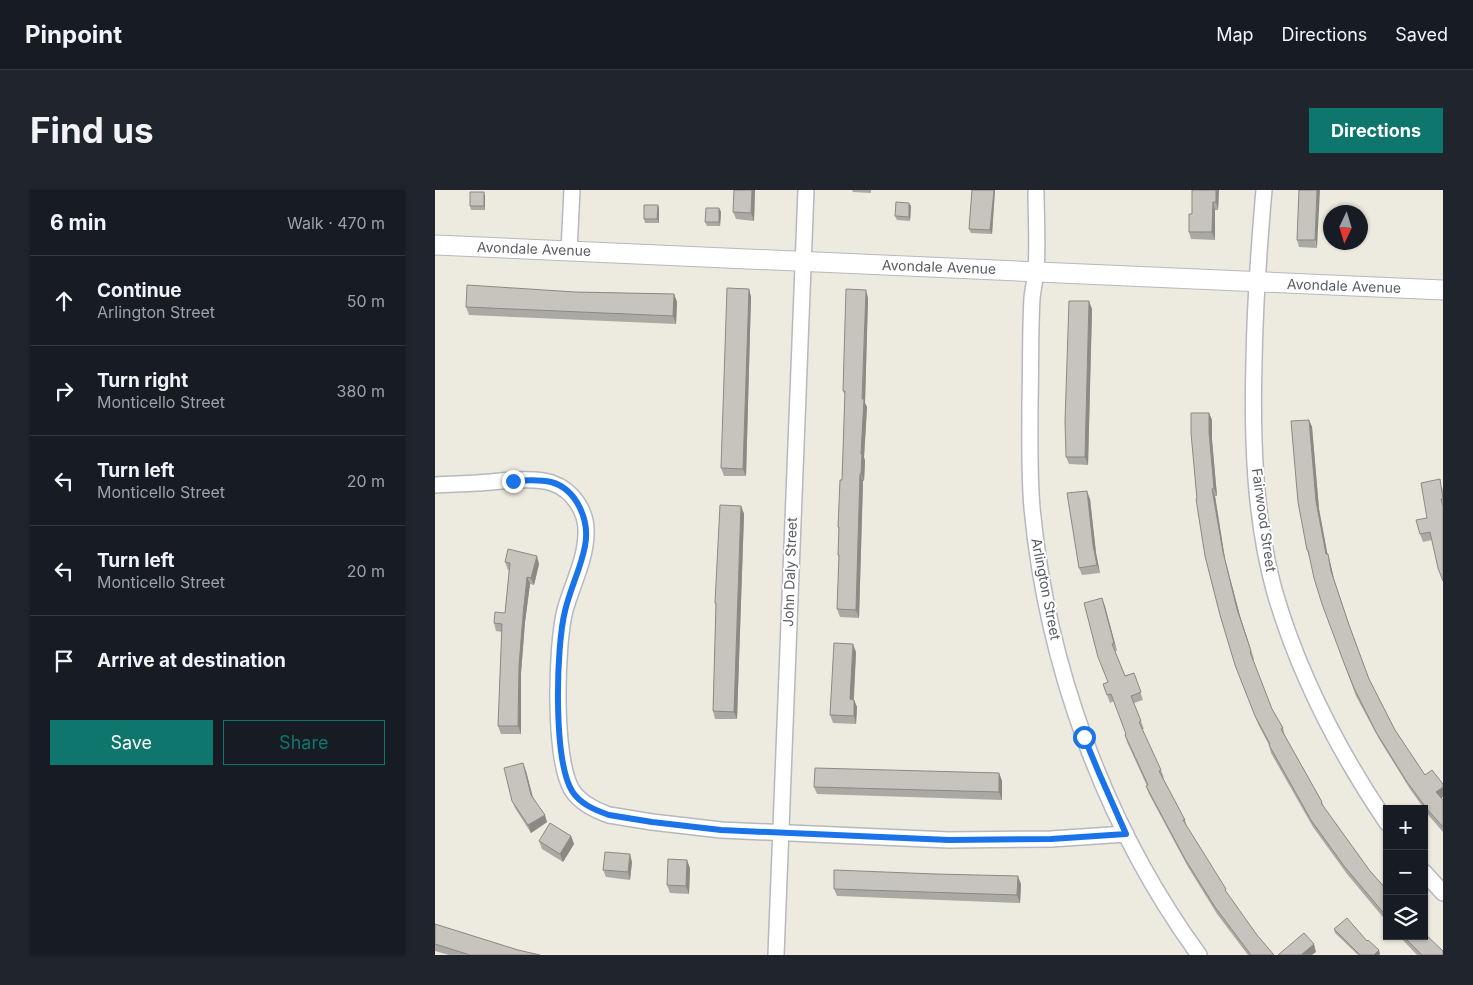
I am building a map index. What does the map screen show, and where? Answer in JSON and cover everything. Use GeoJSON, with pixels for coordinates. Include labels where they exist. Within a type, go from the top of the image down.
{"type":"FeatureCollection","features":[{"type":"Feature","properties":{"kind":"street"},"geometry":{"type":"LineString","coordinates":[[569,251],[573,190]]}},
{"type":"Feature","properties":{"kind":"street","name":"John Daly Street"},"geometry":{"type":"LineString","coordinates":[[775,955],[806,190]]}},
{"type":"Feature","properties":{"kind":"street","name":"Arlington Street"},"geometry":{"type":"LineString","coordinates":[[1036,190],[1036,271],[1033,299],[1029,450],[1032,506],[1039,562],[1054,638],[1072,700],[1099,773],[1126,834],[1154,886],[1199,955]]}},
{"type":"Feature","properties":{"kind":"street","name":"Fairwood Street"},"geometry":{"type":"LineString","coordinates":[[1264,190],[1257,282],[1253,392],[1255,469],[1262,525],[1275,592],[1312,692],[1360,783],[1383,817]]}},
{"type":"Feature","properties":{"kind":"street","name":"Avondale Avenue"},"geometry":{"type":"LineString","coordinates":[[435,245],[1443,290]]}},
{"type":"Feature","properties":{"kind":"street"},"geometry":{"type":"LineString","coordinates":[[435,485],[521,480],[551,482],[567,491],[580,508],[587,532],[585,546],[565,612],[559,666],[558,703],[562,760],[568,784],[577,797],[597,811],[609,815],[691,828],[779,833],[993,841],[1126,834]]}},
{"type":"Feature","properties":{"kind":"street"},"geometry":{"type":"LineString","coordinates":[[1428,876],[1443,893]]}},
{"type":"Feature","properties":{"kind":"building"},"geometry":{"type":"Polygon","coordinates":[[[734,190],[752,190],[751,213],[733,212],[734,190]]]}},
{"type":"Feature","properties":{"kind":"building"},"geometry":{"type":"Polygon","coordinates":[[[972,190],[994,190],[990,230],[969,229],[972,190]]]}},
{"type":"Feature","properties":{"kind":"building"},"geometry":{"type":"Polygon","coordinates":[[[1192,190],[1216,190],[1216,202],[1213,202],[1212,232],[1189,232],[1189,214],[1192,214],[1192,190]]]}},
{"type":"Feature","properties":{"kind":"building"},"geometry":{"type":"Polygon","coordinates":[[[1299,190],[1317,190],[1315,240],[1297,240],[1299,190]]]}},
{"type":"Feature","properties":{"kind":"building"},"geometry":{"type":"Polygon","coordinates":[[[470,192],[484,192],[484,206],[470,206],[470,192]]]}},
{"type":"Feature","properties":{"kind":"building"},"geometry":{"type":"Polygon","coordinates":[[[896,202],[909,203],[909,217],[895,216],[896,202]]]}},
{"type":"Feature","properties":{"kind":"building"},"geometry":{"type":"Polygon","coordinates":[[[644,205],[658,205],[657,219],[644,219],[644,205]]]}},
{"type":"Feature","properties":{"kind":"building"},"geometry":{"type":"Polygon","coordinates":[[[706,208],[719,208],[719,222],[705,222],[706,208]]]}},
{"type":"Feature","properties":{"kind":"building"},"geometry":{"type":"Polygon","coordinates":[[[467,285],[575,292],[674,294],[673,316],[466,307],[467,285]]]}},
{"type":"Feature","properties":{"kind":"building"},"geometry":{"type":"Polygon","coordinates":[[[727,288],[749,289],[743,469],[721,468],[727,288]]]}},
{"type":"Feature","properties":{"kind":"building"},"geometry":{"type":"Polygon","coordinates":[[[846,289],[866,290],[856,610],[837,609],[838,527],[840,480],[842,480],[845,391],[843,391],[846,289]]]}},
{"type":"Feature","properties":{"kind":"building"},"geometry":{"type":"Polygon","coordinates":[[[1069,301],[1089,301],[1085,457],[1066,457],[1065,421],[1069,301]]]}},
{"type":"Feature","properties":{"kind":"building"},"geometry":{"type":"Polygon","coordinates":[[[1191,413],[1209,413],[1214,488],[1212,489],[1223,552],[1250,652],[1272,709],[1321,803],[1370,871],[1383,886],[1383,912],[1344,866],[1311,820],[1255,716],[1235,665],[1205,556],[1196,499],[1191,413]]]}},
{"type":"Feature","properties":{"kind":"building"},"geometry":{"type":"Polygon","coordinates":[[[1309,420],[1316,501],[1326,554],[1328,554],[1331,571],[1369,679],[1395,730],[1425,775],[1432,770],[1443,784],[1443,787],[1436,792],[1443,800],[1443,827],[1428,810],[1428,805],[1424,805],[1407,782],[1376,732],[1344,663],[1322,604],[1307,550],[1298,502],[1291,421],[1309,420]]]}},
{"type":"Feature","properties":{"kind":"building"},"geometry":{"type":"Polygon","coordinates":[[[1440,479],[1443,499],[1441,499],[1443,506],[1443,581],[1430,532],[1420,534],[1416,520],[1427,518],[1421,483],[1440,479]]]}},
{"type":"Feature","properties":{"kind":"building"},"geometry":{"type":"Polygon","coordinates":[[[1087,491],[1097,565],[1079,568],[1067,493],[1087,491]]]}},
{"type":"Feature","properties":{"kind":"building"},"geometry":{"type":"Polygon","coordinates":[[[720,505],[741,506],[734,712],[713,711],[715,603],[720,505]]]}},
{"type":"Feature","properties":{"kind":"building"},"geometry":{"type":"Polygon","coordinates":[[[508,549],[537,556],[531,578],[527,577],[519,666],[518,726],[498,726],[502,624],[494,623],[495,612],[505,613],[510,563],[505,562],[508,549]]]}},
{"type":"Feature","properties":{"kind":"building"},"geometry":{"type":"Polygon","coordinates":[[[1102,598],[1114,643],[1112,644],[1125,676],[1134,673],[1141,692],[1131,696],[1141,721],[1139,722],[1161,770],[1159,771],[1185,820],[1183,820],[1225,890],[1257,935],[1274,955],[1251,955],[1215,907],[1185,859],[1146,786],[1148,785],[1125,735],[1111,694],[1107,695],[1103,684],[1108,682],[1098,657],[1084,603],[1102,598]]]}},
{"type":"Feature","properties":{"kind":"building"},"geometry":{"type":"Polygon","coordinates":[[[834,643],[853,644],[850,699],[854,700],[854,716],[830,715],[834,643]]]}},
{"type":"Feature","properties":{"kind":"building"},"geometry":{"type":"Polygon","coordinates":[[[523,763],[531,795],[545,815],[528,825],[512,801],[504,768],[523,763]]]}},
{"type":"Feature","properties":{"kind":"building"},"geometry":{"type":"Polygon","coordinates":[[[815,768],[999,773],[999,792],[814,787],[815,768]]]}},
{"type":"Feature","properties":{"kind":"building"},"geometry":{"type":"Polygon","coordinates":[[[550,823],[571,836],[560,854],[539,841],[550,823]]]}},
{"type":"Feature","properties":{"kind":"building"},"geometry":{"type":"Polygon","coordinates":[[[605,852],[630,854],[628,872],[603,870],[605,852]]]}},
{"type":"Feature","properties":{"kind":"building"},"geometry":{"type":"Polygon","coordinates":[[[668,859],[687,860],[686,886],[667,885],[668,859]]]}},
{"type":"Feature","properties":{"kind":"building"},"geometry":{"type":"Polygon","coordinates":[[[834,870],[1018,876],[1017,895],[834,889],[834,870]]]}},
{"type":"Feature","properties":{"kind":"building"},"geometry":{"type":"Polygon","coordinates":[[[1347,918],[1367,941],[1379,950],[1374,955],[1360,955],[1334,929],[1347,918]]]}},
{"type":"Feature","properties":{"kind":"building"},"geometry":{"type":"Polygon","coordinates":[[[435,924],[540,955],[470,955],[435,944],[435,924]]]}},
{"type":"Feature","properties":{"kind":"building"},"geometry":{"type":"Polygon","coordinates":[[[1304,933],[1314,944],[1301,955],[1278,955],[1304,933]]]}},
{"type":"Feature","properties":{"kind":"building"},"geometry":{"type":"Polygon","coordinates":[[[1428,937],[1443,951],[1443,955],[1422,955],[1407,940],[1428,940],[1428,937]]]}},
{"type":"Feature","properties":{"kind":"route"},"geometry":{"type":"LineString","coordinates":[[513,481],[551,482],[559,486],[573,498],[585,520],[587,532],[585,546],[565,612],[560,643],[558,703],[562,760],[568,784],[577,797],[597,811],[609,815],[691,828],[779,833],[993,841],[1126,834],[1084,737]]}}]}
